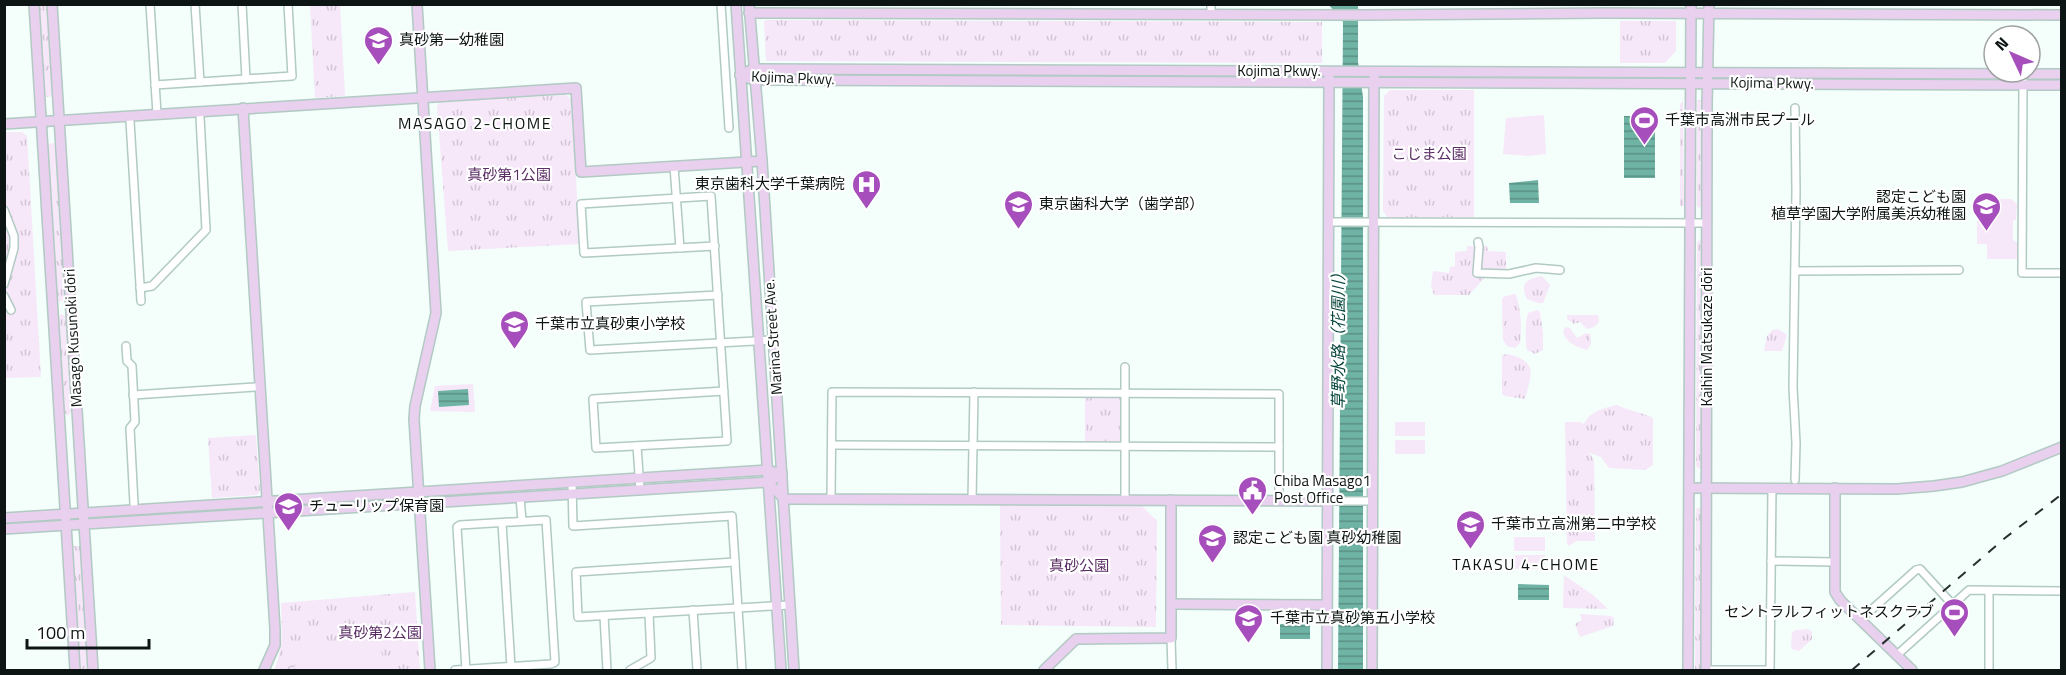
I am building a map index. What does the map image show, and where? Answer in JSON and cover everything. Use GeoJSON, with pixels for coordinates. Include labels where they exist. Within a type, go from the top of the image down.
{"type":"FeatureCollection","features":[{"type":"Feature","properties":{"kind":"street","name":"Masago Kusunoki dōri"},"geometry":{"type":"LineString","coordinates":[[34,4],[75,670]]}},
{"type":"Feature","properties":{"kind":"street","name":"Masago Kusunoki dōri"},"geometry":{"type":"LineString","coordinates":[[52,4],[93,670]]}},
{"type":"Feature","properties":{"kind":"street"},"geometry":{"type":"LineString","coordinates":[[150,4],[157,114]]}},
{"type":"Feature","properties":{"kind":"street"},"geometry":{"type":"LineString","coordinates":[[195,4],[200,82]]}},
{"type":"Feature","properties":{"kind":"street"},"geometry":{"type":"LineString","coordinates":[[242,4],[246,79]]}},
{"type":"Feature","properties":{"kind":"street"},"geometry":{"type":"LineString","coordinates":[[155,85],[292,76],[288,4]]}},
{"type":"Feature","properties":{"kind":"street"},"geometry":{"type":"LineString","coordinates":[[417,4],[436,313],[414,419],[430,670]]}},
{"type":"Feature","properties":{"kind":"street"},"geometry":{"type":"LineString","coordinates":[[722,4],[729,128]]}},
{"type":"Feature","properties":{"kind":"street","name":"Marina Street Ave."},"geometry":{"type":"LineString","coordinates":[[736,4],[781,670]]}},
{"type":"Feature","properties":{"kind":"street"},"geometry":{"type":"LineString","coordinates":[[749,9],[1211,9],[1324,11],[1364,15],[1406,9],[1709,9],[2061,15]]}},
{"type":"Feature","properties":{"kind":"street","name":"Marina Street Ave."},"geometry":{"type":"LineString","coordinates":[[749,9],[762,161],[794,670]]}},
{"type":"Feature","properties":{"kind":"street","name":"Kaihin Matsukaze dōri"},"geometry":{"type":"LineString","coordinates":[[1688,670],[1691,9]]}},
{"type":"Feature","properties":{"kind":"street","name":"Kaihin Matsukaze dōri"},"geometry":{"type":"LineString","coordinates":[[1706,670],[1709,9]]}},
{"type":"Feature","properties":{"kind":"street","name":"Kojima Pkwy."},"geometry":{"type":"LineString","coordinates":[[740,75],[753,69],[1329,76]]}},
{"type":"Feature","properties":{"kind":"street","name":"Kojima Pkwy."},"geometry":{"type":"LineString","coordinates":[[2042,74],[2061,74]]}},
{"type":"Feature","properties":{"kind":"street","name":"Kojima Pkwy."},"geometry":{"type":"LineString","coordinates":[[740,75],[754,80],[1329,76],[1690,77],[2061,85]]}},
{"type":"Feature","properties":{"kind":"street","name":"Kojima Pkwy."},"geometry":{"type":"LineString","coordinates":[[1708,78],[1982,75]]}},
{"type":"Feature","properties":{"kind":"street"},"geometry":{"type":"LineString","coordinates":[[1327,670],[1329,76]]}},
{"type":"Feature","properties":{"kind":"street"},"geometry":{"type":"LineString","coordinates":[[1372,670],[1374,76]]}},
{"type":"Feature","properties":{"kind":"street"},"geometry":{"type":"LineString","coordinates":[[2023,85],[2022,273],[2061,273]]}},
{"type":"Feature","properties":{"kind":"street"},"geometry":{"type":"LineString","coordinates":[[4,124],[576,88],[581,172],[762,161]]}},
{"type":"Feature","properties":{"kind":"street"},"geometry":{"type":"LineString","coordinates":[[243,108],[275,645],[264,670]]}},
{"type":"Feature","properties":{"kind":"street"},"geometry":{"type":"LineString","coordinates":[[1795,108],[1793,387],[1795,480]]}},
{"type":"Feature","properties":{"kind":"street"},"geometry":{"type":"LineString","coordinates":[[140,288],[152,286],[206,230],[200,117]]}},
{"type":"Feature","properties":{"kind":"street"},"geometry":{"type":"LineString","coordinates":[[130,121],[141,300]]}},
{"type":"Feature","properties":{"kind":"street"},"geometry":{"type":"LineString","coordinates":[[674,166],[680,248]]}},
{"type":"Feature","properties":{"kind":"street"},"geometry":{"type":"LineString","coordinates":[[715,246],[584,253],[581,204],[711,196],[715,246],[720,343],[724,391],[728,441],[596,448],[593,399],[724,391]]}},
{"type":"Feature","properties":{"kind":"street"},"geometry":{"type":"LineString","coordinates":[[4,210],[14,236],[14,248],[4,284]]}},
{"type":"Feature","properties":{"kind":"street"},"geometry":{"type":"LineString","coordinates":[[1329,222],[1707,223]]}},
{"type":"Feature","properties":{"kind":"street"},"geometry":{"type":"LineString","coordinates":[[1478,242],[1477,273],[1509,274],[1536,268],[1560,270]]}},
{"type":"Feature","properties":{"kind":"street"},"geometry":{"type":"LineString","coordinates":[[1795,271],[1959,270]]}},
{"type":"Feature","properties":{"kind":"street"},"geometry":{"type":"LineString","coordinates":[[718,295],[586,303],[590,350],[773,340]]}},
{"type":"Feature","properties":{"kind":"street"},"geometry":{"type":"LineString","coordinates":[[4,296],[11,310]]}},
{"type":"Feature","properties":{"kind":"street"},"geometry":{"type":"LineString","coordinates":[[52,308],[71,306]]}},
{"type":"Feature","properties":{"kind":"street"},"geometry":{"type":"LineString","coordinates":[[126,346],[127,361],[132,366],[135,422],[130,428],[134,504]]}},
{"type":"Feature","properties":{"kind":"street"},"geometry":{"type":"LineString","coordinates":[[1125,367],[1125,500]]}},
{"type":"Feature","properties":{"kind":"street"},"geometry":{"type":"LineString","coordinates":[[133,395],[255,387]]}},
{"type":"Feature","properties":{"kind":"street"},"geometry":{"type":"LineString","coordinates":[[831,499],[832,392],[974,392],[1279,394],[1280,501]]}},
{"type":"Feature","properties":{"kind":"street"},"geometry":{"type":"LineString","coordinates":[[972,500],[974,392]]}},
{"type":"Feature","properties":{"kind":"street"},"geometry":{"type":"LineString","coordinates":[[832,445],[1279,447]]}},
{"type":"Feature","properties":{"kind":"street"},"geometry":{"type":"LineString","coordinates":[[637,446],[640,489]]}},
{"type":"Feature","properties":{"kind":"street"},"geometry":{"type":"LineString","coordinates":[[1689,488],[1897,489],[1962,482],[2002,471],[2061,447]]}},
{"type":"Feature","properties":{"kind":"street"},"geometry":{"type":"LineString","coordinates":[[4,518],[767,470],[782,474]]}},
{"type":"Feature","properties":{"kind":"street"},"geometry":{"type":"LineString","coordinates":[[4,529],[768,482],[782,474]]}},
{"type":"Feature","properties":{"kind":"street"},"geometry":{"type":"LineString","coordinates":[[768,482],[784,499],[1373,501]]}},
{"type":"Feature","properties":{"kind":"street"},"geometry":{"type":"LineString","coordinates":[[572,483],[573,526],[732,516],[742,670]]}},
{"type":"Feature","properties":{"kind":"street"},"geometry":{"type":"LineString","coordinates":[[1706,670],[1770,670],[1772,488]]}},
{"type":"Feature","properties":{"kind":"street"},"geometry":{"type":"LineString","coordinates":[[1835,488],[1835,592],[1840,600],[1912,670]]}},
{"type":"Feature","properties":{"kind":"street"},"geometry":{"type":"LineString","coordinates":[[520,496],[522,522]]}},
{"type":"Feature","properties":{"kind":"street"},"geometry":{"type":"LineString","coordinates":[[1171,500],[1172,670]]}},
{"type":"Feature","properties":{"kind":"street"},"geometry":{"type":"LineString","coordinates":[[455,670],[466,670],[551,664],[555,659],[546,520],[460,525],[458,527],[466,670]]}},
{"type":"Feature","properties":{"kind":"street"},"geometry":{"type":"LineString","coordinates":[[502,523],[511,667]]}},
{"type":"Feature","properties":{"kind":"street"},"geometry":{"type":"LineString","coordinates":[[1771,561],[1834,562]]}},
{"type":"Feature","properties":{"kind":"street"},"geometry":{"type":"LineString","coordinates":[[735,562],[576,572],[578,617],[789,605]]}},
{"type":"Feature","properties":{"kind":"street"},"geometry":{"type":"LineString","coordinates":[[1860,620],[1916,570],[1920,569],[1953,605]]}},
{"type":"Feature","properties":{"kind":"street"},"geometry":{"type":"LineString","coordinates":[[1897,655],[1969,590],[2061,591]]}},
{"type":"Feature","properties":{"kind":"street"},"geometry":{"type":"LineString","coordinates":[[1989,591],[1989,670]]}},
{"type":"Feature","properties":{"kind":"street"},"geometry":{"type":"LineString","coordinates":[[1172,603],[1327,605]]}},
{"type":"Feature","properties":{"kind":"street"},"geometry":{"type":"LineString","coordinates":[[693,610],[697,670]]}},
{"type":"Feature","properties":{"kind":"street"},"geometry":{"type":"LineString","coordinates":[[630,670],[651,658],[649,613]]}},
{"type":"Feature","properties":{"kind":"street"},"geometry":{"type":"LineString","coordinates":[[604,616],[608,670]]}},
{"type":"Feature","properties":{"kind":"street"},"geometry":{"type":"LineString","coordinates":[[1044,670],[1076,639],[1172,638]]}},
{"type":"Feature","properties":{"kind":"green space"},"geometry":{"type":"Polygon","coordinates":[[[38,5],[48,5],[53,96],[44,97],[38,5]]]}},
{"type":"Feature","properties":{"kind":"green space"},"geometry":{"type":"Polygon","coordinates":[[[310,5],[340,5],[345,96],[315,98],[310,5]]]}},
{"type":"Feature","properties":{"kind":"green space"},"geometry":{"type":"Polygon","coordinates":[[[766,20],[1322,22],[1322,63],[766,61],[764,22],[766,20]]]}},
{"type":"Feature","properties":{"kind":"green space"},"geometry":{"type":"Polygon","coordinates":[[[1620,21],[1676,21],[1676,51],[1665,63],[1620,63],[1620,21]]]}},
{"type":"Feature","properties":{"kind":"green space","name":"こじま公園"},"geometry":{"type":"Polygon","coordinates":[[[1390,90],[1474,90],[1474,217],[1387,217],[1383,211],[1384,96],[1390,90]]]}},
{"type":"Feature","properties":{"kind":"green space","name":"真砂第1公園"},"geometry":{"type":"Polygon","coordinates":[[[566,95],[571,99],[580,244],[448,251],[437,106],[440,102],[566,95]]]}},
{"type":"Feature","properties":{"kind":"green space"},"geometry":{"type":"Polygon","coordinates":[[[1697,100],[1702,100],[1702,205],[1699,208],[1697,206],[1697,100]]]}},
{"type":"Feature","properties":{"kind":"green space"},"geometry":{"type":"Polygon","coordinates":[[[1683,101],[1684,206],[1680,206],[1680,104],[1683,101]]]}},
{"type":"Feature","properties":{"kind":"green space"},"geometry":{"type":"Polygon","coordinates":[[[1544,115],[1546,154],[1528,156],[1503,154],[1506,118],[1544,115]]]}},
{"type":"Feature","properties":{"kind":"green space"},"geometry":{"type":"Polygon","coordinates":[[[5,132],[22,132],[27,136],[41,377],[5,378],[5,132]]]}},
{"type":"Feature","properties":{"kind":"green space"},"geometry":{"type":"Polygon","coordinates":[[[56,143],[65,294],[65,299],[59,302],[56,299],[46,144],[56,143]]]}},
{"type":"Feature","properties":{"kind":"green space"},"geometry":{"type":"Polygon","coordinates":[[[1977,198],[2011,199],[2017,204],[2016,220],[2013,220],[2013,240],[2018,243],[2017,259],[1987,259],[1987,244],[1977,244],[1977,198]]]}},
{"type":"Feature","properties":{"kind":"green space"},"geometry":{"type":"Polygon","coordinates":[[[1702,241],[1701,466],[1699,469],[1696,466],[1697,242],[1702,241]]]}},
{"type":"Feature","properties":{"kind":"green space"},"geometry":{"type":"Polygon","coordinates":[[[1467,246],[1487,246],[1488,251],[1506,252],[1506,269],[1502,277],[1485,277],[1469,295],[1434,295],[1431,286],[1433,271],[1449,273],[1450,267],[1455,266],[1455,252],[1467,251],[1467,246]]]}},
{"type":"Feature","properties":{"kind":"green space"},"geometry":{"type":"Polygon","coordinates":[[[1542,276],[1550,285],[1543,303],[1527,299],[1524,285],[1529,280],[1542,276]]]}},
{"type":"Feature","properties":{"kind":"green space"},"geometry":{"type":"Polygon","coordinates":[[[1514,294],[1518,301],[1521,325],[1520,343],[1515,348],[1507,346],[1503,340],[1502,300],[1503,297],[1514,294]]]}},
{"type":"Feature","properties":{"kind":"green space"},"geometry":{"type":"Polygon","coordinates":[[[1537,310],[1540,312],[1543,350],[1535,354],[1527,350],[1526,327],[1528,313],[1537,310]]]}},
{"type":"Feature","properties":{"kind":"green space"},"geometry":{"type":"Polygon","coordinates":[[[61,314],[67,317],[72,411],[68,416],[63,412],[58,319],[61,314]]]}},
{"type":"Feature","properties":{"kind":"green space"},"geometry":{"type":"Polygon","coordinates":[[[1567,315],[1598,315],[1599,322],[1587,329],[1580,322],[1574,324],[1567,319],[1567,315]]]}},
{"type":"Feature","properties":{"kind":"green space"},"geometry":{"type":"Polygon","coordinates":[[[1566,327],[1570,328],[1577,338],[1586,333],[1590,334],[1591,344],[1587,350],[1568,341],[1563,330],[1566,327]]]}},
{"type":"Feature","properties":{"kind":"green space"},"geometry":{"type":"Polygon","coordinates":[[[1778,329],[1787,335],[1782,351],[1764,351],[1767,336],[1772,330],[1778,329]]]}},
{"type":"Feature","properties":{"kind":"green space"},"geometry":{"type":"Polygon","coordinates":[[[1507,354],[1524,360],[1530,369],[1530,382],[1525,399],[1502,394],[1502,355],[1507,354]]]}},
{"type":"Feature","properties":{"kind":"green space"},"geometry":{"type":"Polygon","coordinates":[[[473,384],[475,412],[430,411],[435,386],[473,384]]]}},
{"type":"Feature","properties":{"kind":"green space"},"geometry":{"type":"Polygon","coordinates":[[[1085,396],[1119,396],[1122,399],[1122,439],[1119,442],[1085,442],[1085,396]]]}},
{"type":"Feature","properties":{"kind":"green space"},"geometry":{"type":"Polygon","coordinates":[[[1617,405],[1653,418],[1653,465],[1645,470],[1609,468],[1601,457],[1590,453],[1586,448],[1594,460],[1595,541],[1576,541],[1569,546],[1567,543],[1565,422],[1584,424],[1594,413],[1617,405]]]}},
{"type":"Feature","properties":{"kind":"green space"},"geometry":{"type":"Polygon","coordinates":[[[1395,422],[1425,422],[1425,436],[1395,436],[1395,422]]]}},
{"type":"Feature","properties":{"kind":"green space"},"geometry":{"type":"Polygon","coordinates":[[[256,435],[260,491],[257,495],[212,498],[208,438],[256,435]]]}},
{"type":"Feature","properties":{"kind":"green space"},"geometry":{"type":"Polygon","coordinates":[[[1395,440],[1425,440],[1425,454],[1395,454],[1395,440]]]}},
{"type":"Feature","properties":{"kind":"green space"},"geometry":{"type":"Polygon","coordinates":[[[401,498],[401,500],[285,506],[286,505],[401,498]]]}},
{"type":"Feature","properties":{"kind":"green space","name":"真砂公園"},"geometry":{"type":"Polygon","coordinates":[[[1000,505],[1142,506],[1157,521],[1156,627],[1001,625],[1000,505]]]}},
{"type":"Feature","properties":{"kind":"green space"},"geometry":{"type":"Polygon","coordinates":[[[1698,507],[1701,510],[1700,670],[1695,670],[1696,510],[1698,507]]]}},
{"type":"Feature","properties":{"kind":"green space"},"geometry":{"type":"Polygon","coordinates":[[[1514,537],[1545,537],[1545,551],[1514,551],[1514,537]]]}},
{"type":"Feature","properties":{"kind":"green space"},"geometry":{"type":"Polygon","coordinates":[[[71,546],[80,546],[89,670],[79,670],[71,546]]]}},
{"type":"Feature","properties":{"kind":"green space"},"geometry":{"type":"Polygon","coordinates":[[[1515,555],[1545,555],[1545,569],[1514,569],[1515,555]]]}},
{"type":"Feature","properties":{"kind":"green space"},"geometry":{"type":"Polygon","coordinates":[[[1564,575],[1593,595],[1608,609],[1563,608],[1564,575]]]}},
{"type":"Feature","properties":{"kind":"green space","name":"真砂第2公園"},"geometry":{"type":"Polygon","coordinates":[[[415,592],[420,670],[274,670],[281,645],[281,603],[415,592]]]}},
{"type":"Feature","properties":{"kind":"green space"},"geometry":{"type":"Polygon","coordinates":[[[1580,614],[1611,616],[1614,618],[1613,626],[1580,637],[1575,624],[1582,620],[1580,614]]]}},
{"type":"Feature","properties":{"kind":"green space"},"geometry":{"type":"Polygon","coordinates":[[[1808,629],[1812,632],[1812,639],[1799,651],[1792,649],[1792,632],[1808,629]]]}},
{"type":"Feature","properties":{"kind":"green space"},"geometry":{"type":"Polygon","coordinates":[[[360,632],[381,646],[383,666],[381,670],[295,670],[296,652],[294,649],[300,641],[306,639],[311,642],[346,641],[355,633],[357,635],[360,632]]]}},
{"type":"Feature","properties":{"kind":"green space"},"geometry":{"type":"Polygon","coordinates":[[[292,650],[294,670],[275,670],[283,656],[292,650]]]}},
{"type":"Feature","properties":{"kind":"shaded area"},"geometry":{"type":"Polygon","coordinates":[[[1329,5],[1358,5],[1358,62],[1363,97],[1363,670],[1338,670],[1343,22],[1329,5]]]}},
{"type":"Feature","properties":{"kind":"shaded area"},"geometry":{"type":"Polygon","coordinates":[[[1624,116],[1655,116],[1655,178],[1624,178],[1624,116]]]}},
{"type":"Feature","properties":{"kind":"shaded area"},"geometry":{"type":"Polygon","coordinates":[[[1538,180],[1539,203],[1510,203],[1509,183],[1538,180]]]}},
{"type":"Feature","properties":{"kind":"shaded area"},"geometry":{"type":"Polygon","coordinates":[[[468,389],[469,405],[439,407],[438,391],[468,389]]]}},
{"type":"Feature","properties":{"kind":"shaded area"},"geometry":{"type":"Polygon","coordinates":[[[1518,584],[1549,585],[1549,600],[1518,600],[1518,584]]]}},
{"type":"Feature","properties":{"kind":"shaded area"},"geometry":{"type":"Polygon","coordinates":[[[1280,624],[1310,624],[1310,639],[1280,639],[1280,624]]]}},
{"type":"Feature","properties":{"kind":"railway"},"geometry":{"type":"LineString","coordinates":[[1852,670],[2005,538],[2062,494]]}},
{"type":"Feature","properties":{"kind":"place","name":"真砂第一幼稚園"},"geometry":{"type":"Point","coordinates":[378,66]}},
{"type":"Feature","properties":{"kind":"place","name":"千葉市高洲市民プール"},"geometry":{"type":"Point","coordinates":[1644,146]}},
{"type":"Feature","properties":{"kind":"place","name":"東京歯科大学千葉病院"},"geometry":{"type":"Point","coordinates":[866,210]}},
{"type":"Feature","properties":{"kind":"place","name":"東京歯科大学（歯学部）"},"geometry":{"type":"Point","coordinates":[1018,230]}},
{"type":"Feature","properties":{"kind":"place","name":"認定こども園 植草学園大学附属美浜幼稚園"},"geometry":{"type":"Point","coordinates":[1987,232]}},
{"type":"Feature","properties":{"kind":"place","name":"千葉市立真砂東小学校"},"geometry":{"type":"Point","coordinates":[514,350]}},
{"type":"Feature","properties":{"kind":"place","name":"Chiba Masago1 Post Office"},"geometry":{"type":"Point","coordinates":[1253,516]}},
{"type":"Feature","properties":{"kind":"place","name":"チューリップ保育園"},"geometry":{"type":"Point","coordinates":[288,532]}},
{"type":"Feature","properties":{"kind":"place","name":"千葉市立高洲第二中学校"},"geometry":{"type":"Point","coordinates":[1470,550]}},
{"type":"Feature","properties":{"kind":"place","name":"認定こども園 真砂幼稚園"},"geometry":{"type":"Point","coordinates":[1212,564]}},
{"type":"Feature","properties":{"kind":"place","name":"セントラルフィットネスクラブ"},"geometry":{"type":"Point","coordinates":[1955,638]}},
{"type":"Feature","properties":{"kind":"place","name":"千葉市立真砂第五小学校"},"geometry":{"type":"Point","coordinates":[1249,644]}},
{"type":"Feature","properties":{"kind":"district","name":"MASAGO 2-CHOME"},"geometry":{"type":"Point","coordinates":[475,123]}},
{"type":"Feature","properties":{"kind":"district","name":"TAKASU 4-CHOME"},"geometry":{"type":"Point","coordinates":[1526,564]}},
{"type":"Feature","properties":{"kind":"water label","name":"草野水路（花園川）"},"geometry":{"type":"Point","coordinates":[1338,337]}}]}
